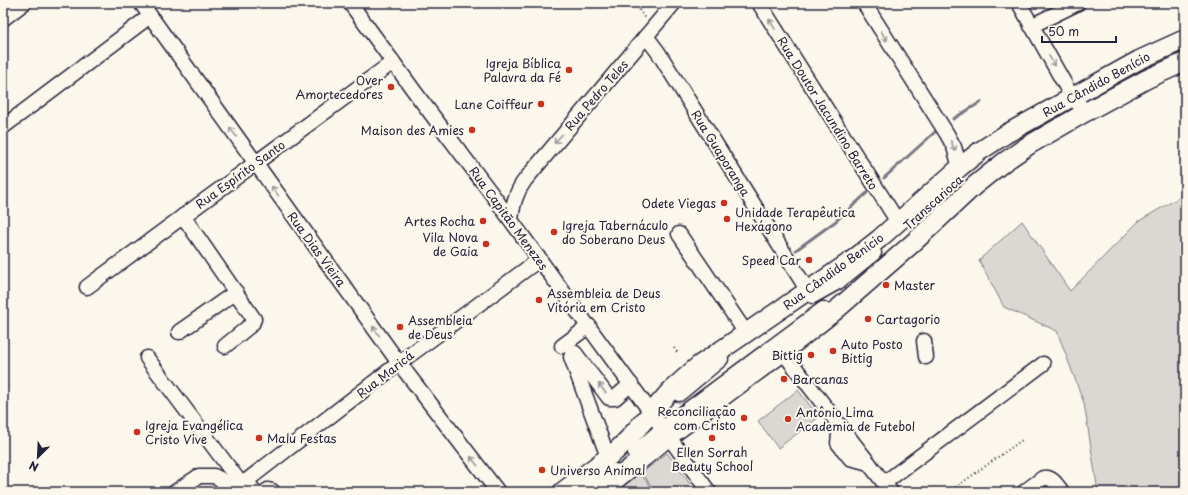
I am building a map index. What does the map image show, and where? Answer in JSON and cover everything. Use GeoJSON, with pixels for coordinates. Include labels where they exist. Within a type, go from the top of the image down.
{"type":"FeatureCollection","features":[{"type":"Feature","properties":{"kind":"main road","name":"Rua Cândido Benício"},"geometry":{"type":"LineString","coordinates":[[562,492],[608,457],[629,438],[660,424],[783,352],[835,311],[913,243],[974,186],[998,167],[1029,145],[1139,60],[1185,39]]}},
{"type":"Feature","properties":{"kind":"main road","name":"Rua Cândido Benício"},"geometry":{"type":"LineString","coordinates":[[600,492],[644,458],[660,424],[671,390],[684,378],[746,333],[851,261],[980,151],[1006,134],[1147,79],[1185,62]]}},
{"type":"Feature","properties":{"kind":"street"},"geometry":{"type":"LineString","coordinates":[[3,19],[24,3]]}},
{"type":"Feature","properties":{"kind":"street","name":"Rua Dias Vieira"},"geometry":{"type":"LineString","coordinates":[[141,3],[399,363],[498,492]]}},
{"type":"Feature","properties":{"kind":"street","name":"Rua Capitão Menezes"},"geometry":{"type":"LineString","coordinates":[[350,3],[511,219],[709,492]]}},
{"type":"Feature","properties":{"kind":"street","name":"Rua Pedro Teles"},"geometry":{"type":"LineString","coordinates":[[511,219],[514,200],[519,187],[674,3]]}},
{"type":"Feature","properties":{"kind":"street","name":"Rua Doutor Jacundino Barreto"},"geometry":{"type":"LineString","coordinates":[[759,3],[898,222]]}},
{"type":"Feature","properties":{"kind":"street"},"geometry":{"type":"LineString","coordinates":[[864,3],[947,134],[954,147],[960,167]]}},
{"type":"Feature","properties":{"kind":"street"},"geometry":{"type":"LineString","coordinates":[[1019,3],[1031,26],[1079,105]]}},
{"type":"Feature","properties":{"kind":"street"},"geometry":{"type":"LineString","coordinates":[[1031,26],[1078,3]]}},
{"type":"Feature","properties":{"kind":"street"},"geometry":{"type":"LineString","coordinates":[[3,128],[150,16]]}},
{"type":"Feature","properties":{"kind":"street","name":"Rua Guaporanga"},"geometry":{"type":"LineString","coordinates":[[649,33],[658,52],[808,291]]}},
{"type":"Feature","properties":{"kind":"street","name":"Transcarioca"},"geometry":{"type":"LineString","coordinates":[[571,492],[621,456],[660,424],[780,342],[847,290],[911,235],[970,180],[1024,141],[1131,72],[1185,47]]}},
{"type":"Feature","properties":{"kind":"street","name":"Transcarioca"},"geometry":{"type":"LineString","coordinates":[[584,492],[613,472],[660,424],[676,397],[722,358],[769,323],[838,282],[857,268],[984,158],[1030,128],[1185,55]]}},
{"type":"Feature","properties":{"kind":"street","name":"Rua Espírito Santo"},"geometry":{"type":"LineString","coordinates":[[87,287],[393,62]]}},
{"type":"Feature","properties":{"kind":"street","name":"Rua Pedro Teles"},"geometry":{"type":"LineString","coordinates":[[494,197],[507,194],[519,187]]}},
{"type":"Feature","properties":{"kind":"street"},"geometry":{"type":"LineString","coordinates":[[183,216],[253,317],[252,324],[225,346]]}},
{"type":"Feature","properties":{"kind":"street"},"geometry":{"type":"LineString","coordinates":[[679,234],[746,333]]}},
{"type":"Feature","properties":{"kind":"street","name":"Rua Maricá"},"geometry":{"type":"LineString","coordinates":[[241,488],[399,363],[540,259]]}},
{"type":"Feature","properties":{"kind":"street"},"geometry":{"type":"LineString","coordinates":[[179,332],[236,292]]}},
{"type":"Feature","properties":{"kind":"street"},"geometry":{"type":"LineString","coordinates":[[562,346],[589,326]]}},
{"type":"Feature","properties":{"kind":"street"},"geometry":{"type":"LineString","coordinates":[[924,341],[926,357]]}},
{"type":"Feature","properties":{"kind":"street"},"geometry":{"type":"LineString","coordinates":[[608,457],[571,354],[573,352],[575,353],[609,398],[615,398],[631,384]]}},
{"type":"Feature","properties":{"kind":"street"},"geometry":{"type":"LineString","coordinates":[[783,352],[888,487],[1044,364]]}},
{"type":"Feature","properties":{"kind":"street"},"geometry":{"type":"LineString","coordinates":[[147,358],[241,488]]}},
{"type":"Feature","properties":{"kind":"street"},"geometry":{"type":"LineString","coordinates":[[175,492],[199,476],[214,476],[241,488]]}},
{"type":"Feature","properties":{"kind":"street"},"geometry":{"type":"LineString","coordinates":[[1024,492],[1043,478],[1047,477],[1051,478],[1062,492]]}},
{"type":"Feature","properties":{"kind":"street"},"geometry":{"type":"LineString","coordinates":[[265,492],[268,490],[273,492]]}},
{"type":"Feature","properties":{"kind":"path"},"geometry":{"type":"LineString","coordinates":[[635,3],[649,33]]}},
{"type":"Feature","properties":{"kind":"path"},"geometry":{"type":"LineString","coordinates":[[674,348],[676,352]]}},
{"type":"Feature","properties":{"kind":"path"},"geometry":{"type":"LineString","coordinates":[[949,492],[1022,440]]}},
{"type":"Feature","properties":{"kind":"shaded area"},"geometry":{"type":"Polygon","coordinates":[[[1185,194],[1185,492],[1098,492],[1084,403],[1057,331],[1004,307],[979,260],[1022,221],[1070,291],[1139,221],[1185,194]]]}},
{"type":"Feature","properties":{"kind":"shaded area","name":"Antônio Lima Academia de Futebol"},"geometry":{"type":"Polygon","coordinates":[[[798,390],[819,417],[778,448],[758,421],[798,390]]]}},
{"type":"Feature","properties":{"kind":"shaded area"},"geometry":{"type":"Polygon","coordinates":[[[667,453],[696,492],[656,492],[642,473],[667,453]]]}},
{"type":"Feature","properties":{"kind":"shaded area"},"geometry":{"type":"Polygon","coordinates":[[[640,473],[655,492],[616,492],[640,473]]]}},
{"type":"Feature","properties":{"kind":"waterway"},"geometry":{"type":"LineString","coordinates":[[953,119],[981,102]]}},
{"type":"Feature","properties":{"kind":"waterway"},"geometry":{"type":"LineString","coordinates":[[884,178],[936,131]]}},
{"type":"Feature","properties":{"kind":"waterway"},"geometry":{"type":"LineString","coordinates":[[796,250],[836,221],[867,193]]}},
{"type":"Feature","properties":{"kind":"place","name":"Igreja Bíblica Palavra da Fé"},"geometry":{"type":"Point","coordinates":[569,70]}},
{"type":"Feature","properties":{"kind":"place","name":"Over Amortecedores"},"geometry":{"type":"Point","coordinates":[391,87]}},
{"type":"Feature","properties":{"kind":"place","name":"Lane Coiffeur"},"geometry":{"type":"Point","coordinates":[541,104]}},
{"type":"Feature","properties":{"kind":"place","name":"Maison des Amies"},"geometry":{"type":"Point","coordinates":[472,130]}},
{"type":"Feature","properties":{"kind":"place","name":"Odete Viegas"},"geometry":{"type":"Point","coordinates":[724,203]}},
{"type":"Feature","properties":{"kind":"place","name":"Unidade Terapêutica Hexágono"},"geometry":{"type":"Point","coordinates":[727,219]}},
{"type":"Feature","properties":{"kind":"place","name":"Artes Rocha"},"geometry":{"type":"Point","coordinates":[483,221]}},
{"type":"Feature","properties":{"kind":"place","name":"Igreja Tabernáculo do Soberano Deus"},"geometry":{"type":"Point","coordinates":[554,232]}},
{"type":"Feature","properties":{"kind":"place","name":"Vila Nova de Gaia"},"geometry":{"type":"Point","coordinates":[486,244]}},
{"type":"Feature","properties":{"kind":"place","name":"Speed Car"},"geometry":{"type":"Point","coordinates":[809,260]}},
{"type":"Feature","properties":{"kind":"place","name":"Master"},"geometry":{"type":"Point","coordinates":[886,285]}},
{"type":"Feature","properties":{"kind":"place","name":"Assembleia de Deus Vitória em Cristo"},"geometry":{"type":"Point","coordinates":[539,300]}},
{"type":"Feature","properties":{"kind":"place","name":"Cartagorio"},"geometry":{"type":"Point","coordinates":[868,319]}},
{"type":"Feature","properties":{"kind":"place","name":"Assembleia de Deus"},"geometry":{"type":"Point","coordinates":[400,327]}},
{"type":"Feature","properties":{"kind":"place","name":"Auto Posto Bittig"},"geometry":{"type":"Point","coordinates":[833,351]}},
{"type":"Feature","properties":{"kind":"place","name":"Bittig"},"geometry":{"type":"Point","coordinates":[811,355]}},
{"type":"Feature","properties":{"kind":"place","name":"Barcanas"},"geometry":{"type":"Point","coordinates":[784,379]}},
{"type":"Feature","properties":{"kind":"place","name":"Reconciliação com Cristo"},"geometry":{"type":"Point","coordinates":[744,418]}},
{"type":"Feature","properties":{"kind":"place","name":"Antônio Lima Academia de Futebol"},"geometry":{"type":"Point","coordinates":[788,419]}},
{"type":"Feature","properties":{"kind":"place","name":"Igreja Evangélica Cristo Vive"},"geometry":{"type":"Point","coordinates":[137,432]}},
{"type":"Feature","properties":{"kind":"place","name":"Malu Festas"},"geometry":{"type":"Point","coordinates":[259,438]}},
{"type":"Feature","properties":{"kind":"place","name":"Ellen Sorrah Beauty School"},"geometry":{"type":"Point","coordinates":[712,438]}},
{"type":"Feature","properties":{"kind":"place","name":"Universo Animal"},"geometry":{"type":"Point","coordinates":[542,470]}}]}
